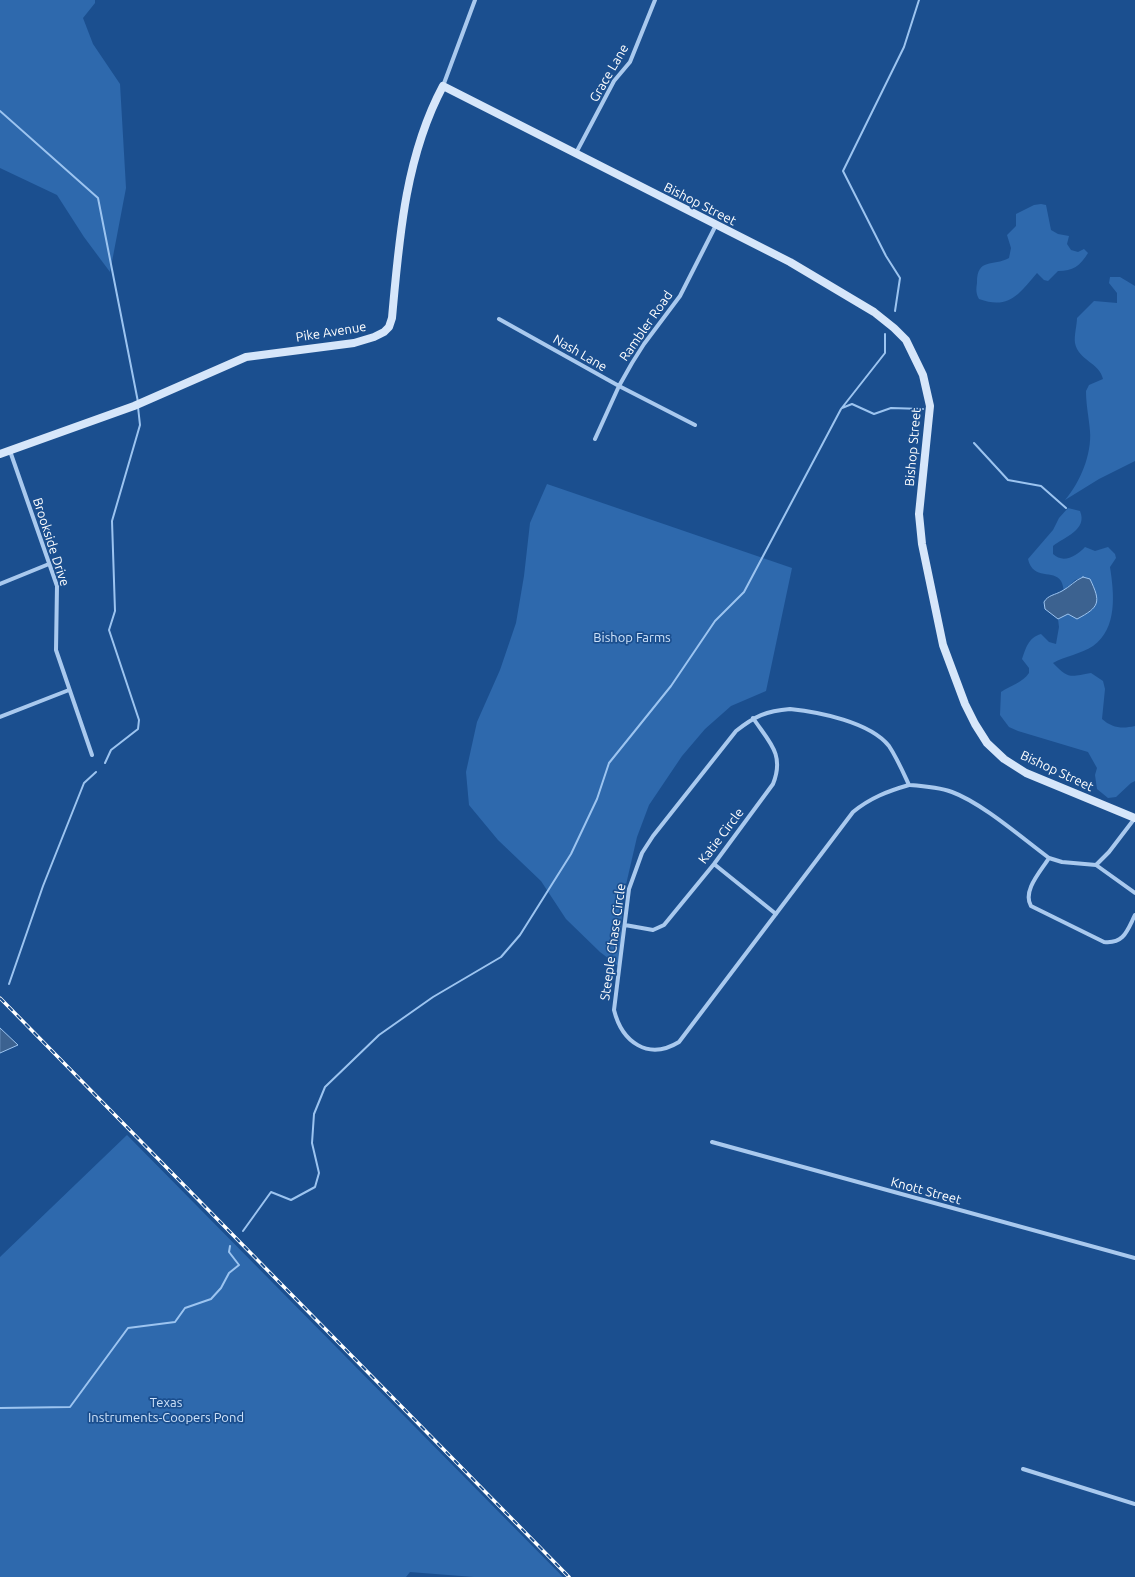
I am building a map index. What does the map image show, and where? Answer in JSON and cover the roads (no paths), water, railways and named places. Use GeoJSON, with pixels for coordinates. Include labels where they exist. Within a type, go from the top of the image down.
{"type":"FeatureCollection","features":[{"type":"Feature","properties":{"kind":"street","name":"Pike Avenue"},"geometry":{"type":"LineString","coordinates":[[0,454],[137,405],[246,357],[354,342],[384,332],[389,327],[392,318],[401,229],[414,158],[475,0]]}},
{"type":"Feature","properties":{"kind":"street","name":"Grace Lane"},"geometry":{"type":"LineString","coordinates":[[575,154],[614,80],[630,62],[655,0]]}},
{"type":"Feature","properties":{"kind":"street","name":"Bishop Street"},"geometry":{"type":"LineString","coordinates":[[443,86],[790,262],[874,312],[906,340],[923,375],[930,406],[919,514],[922,544],[943,645],[965,704],[975,724],[987,742],[1004,759],[1026,773],[1135,818]]}},
{"type":"Feature","properties":{"kind":"street","name":"Rambler Road"},"geometry":{"type":"LineString","coordinates":[[595,439],[619,386],[644,344],[680,296],[716,225]]}},
{"type":"Feature","properties":{"kind":"street","name":"Nash Lane"},"geometry":{"type":"LineString","coordinates":[[499,319],[619,386],[695,425]]}},
{"type":"Feature","properties":{"kind":"street","name":"Brookside Drive"},"geometry":{"type":"LineString","coordinates":[[10,451],[57,586],[56,650],[92,755]]}},
{"type":"Feature","properties":{"kind":"street"},"geometry":{"type":"LineString","coordinates":[[0,584],[49,564]]}},
{"type":"Feature","properties":{"kind":"street"},"geometry":{"type":"LineString","coordinates":[[0,717],[69,690]]}},
{"type":"Feature","properties":{"kind":"street","name":"Steeple Chase Circle"},"geometry":{"type":"LineString","coordinates":[[909,784],[888,745],[874,734],[860,726],[810,711],[790,709],[769,711],[753,718],[729,739],[653,836],[642,853],[629,889],[615,993],[614,1010],[617,1023],[622,1033],[636,1045],[658,1049],[670,1048],[685,1035],[853,812],[866,802],[885,792],[909,784],[934,787],[951,792],[970,800],[1049,858],[1062,862],[1096,865]]}},
{"type":"Feature","properties":{"kind":"street","name":"Katie Circle"},"geometry":{"type":"LineString","coordinates":[[625,925],[640,929],[659,929],[664,925],[714,864],[773,784],[778,772],[779,762],[775,751],[753,718]]}},
{"type":"Feature","properties":{"kind":"street"},"geometry":{"type":"LineString","coordinates":[[1135,818],[1109,852],[1096,865],[1135,893]]}},
{"type":"Feature","properties":{"kind":"street"},"geometry":{"type":"LineString","coordinates":[[1049,858],[1028,892],[1027,900],[1031,906],[1104,942],[1113,943],[1121,939],[1135,915]]}},
{"type":"Feature","properties":{"kind":"street"},"geometry":{"type":"LineString","coordinates":[[714,864],[776,914]]}},
{"type":"Feature","properties":{"kind":"street","name":"Knott Street"},"geometry":{"type":"LineString","coordinates":[[712,1142],[1135,1258]]}},
{"type":"Feature","properties":{"kind":"street"},"geometry":{"type":"LineString","coordinates":[[1023,1469],[1135,1504]]}},
{"type":"Feature","properties":{"kind":"waterway"},"geometry":{"type":"LineString","coordinates":[[895,311],[900,278],[886,256],[843,171],[904,47],[919,0]]}},
{"type":"Feature","properties":{"kind":"waterway"},"geometry":{"type":"LineString","coordinates":[[0,111],[98,198],[138,402]]}},
{"type":"Feature","properties":{"kind":"waterway"},"geometry":{"type":"LineString","coordinates":[[243,1231],[271,1192],[291,1200],[315,1187],[319,1173],[312,1143],[314,1114],[325,1087],[379,1035],[433,997],[501,957],[520,935],[571,854],[597,799],[609,763],[671,686],[715,621],[744,592],[841,409],[885,353],[885,334]]}},
{"type":"Feature","properties":{"kind":"waterway"},"geometry":{"type":"LineString","coordinates":[[842,408],[852,404],[874,414],[891,408],[923,409]]}},
{"type":"Feature","properties":{"kind":"waterway"},"geometry":{"type":"LineString","coordinates":[[105,763],[111,750],[138,729],[139,720],[109,630],[115,611],[112,521],[140,425],[138,407]]}},
{"type":"Feature","properties":{"kind":"waterway"},"geometry":{"type":"LineString","coordinates":[[974,443],[1008,480],[1041,486],[1066,508]]}},
{"type":"Feature","properties":{"kind":"waterway"},"geometry":{"type":"LineString","coordinates":[[9,984],[43,886],[84,783],[96,772]]}},
{"type":"Feature","properties":{"kind":"waterway"},"geometry":{"type":"LineString","coordinates":[[0,1408],[70,1407],[128,1328],[175,1322],[185,1308],[211,1299],[221,1288],[229,1273],[239,1265],[229,1252],[230,1246]]}},
{"type":"Feature","properties":{"kind":"railway"},"geometry":{"type":"LineString","coordinates":[[0,998],[569,1577]]}},
{"type":"Feature","properties":{"kind":"park label","name":"Bishop Farms"},"geometry":{"type":"Point","coordinates":[632,638]}},
{"type":"Feature","properties":{"kind":"park label","name":"Texas Instruments-Coopers Pond"},"geometry":{"type":"Point","coordinates":[166,1410]}}]}
